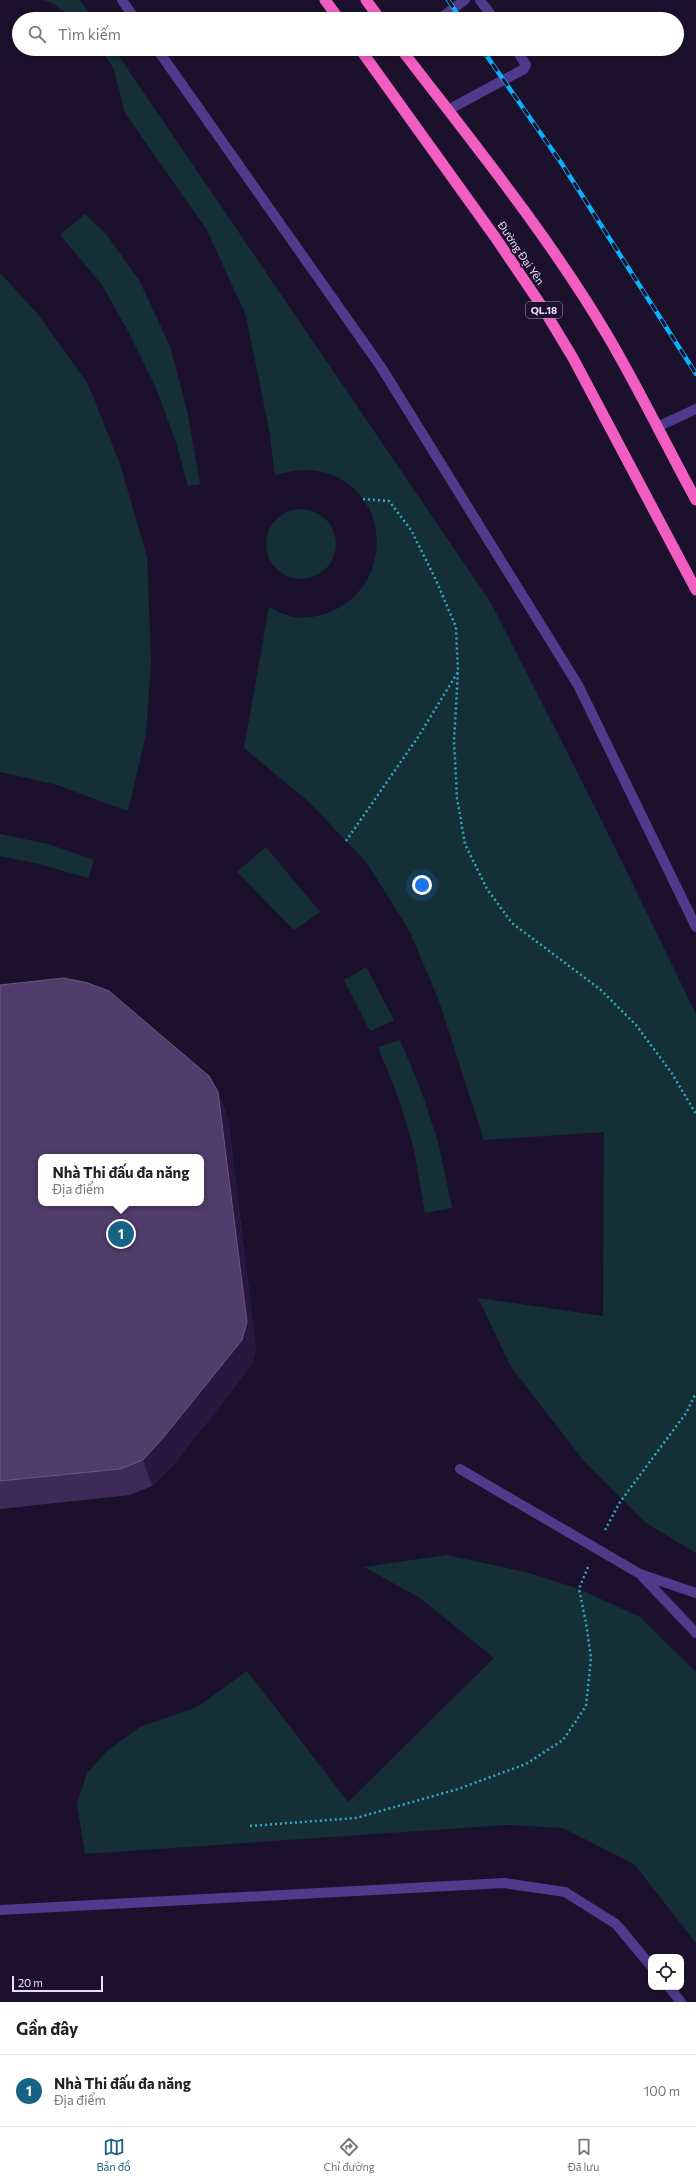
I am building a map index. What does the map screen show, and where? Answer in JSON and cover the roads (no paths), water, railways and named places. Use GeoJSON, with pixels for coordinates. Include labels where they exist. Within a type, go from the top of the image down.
{"type":"FeatureCollection","features":[{"type":"Feature","properties":{"kind":"highway"},"geometry":{"type":"LineString","coordinates":[[325,0],[334,12]]}},
{"type":"Feature","properties":{"kind":"highway"},"geometry":{"type":"LineString","coordinates":[[366,0],[375,12]]}},
{"type":"Feature","properties":{"kind":"highway","name":"Đường Đại Yên"},"geometry":{"type":"LineString","coordinates":[[365,56],[495,237],[541,305],[573,358],[674,545],[696,590]]}},
{"type":"Feature","properties":{"kind":"highway"},"geometry":{"type":"LineString","coordinates":[[406,56],[527,214],[571,279],[609,338],[696,500]]}},
{"type":"Feature","properties":{"kind":"street"},"geometry":{"type":"LineString","coordinates":[[122,0],[130,12]]}},
{"type":"Feature","properties":{"kind":"street"},"geometry":{"type":"LineString","coordinates":[[449,12],[464,0]]}},
{"type":"Feature","properties":{"kind":"street"},"geometry":{"type":"LineString","coordinates":[[480,0],[489,12]]}},
{"type":"Feature","properties":{"kind":"street"},"geometry":{"type":"LineString","coordinates":[[161,56],[381,367],[578,685],[696,927]]}},
{"type":"Feature","properties":{"kind":"street"},"geometry":{"type":"LineString","coordinates":[[448,110],[524,69],[526,65],[521,56]]}},
{"type":"Feature","properties":{"kind":"street"},"geometry":{"type":"LineString","coordinates":[[656,427],[696,410]]}},
{"type":"Feature","properties":{"kind":"street"},"geometry":{"type":"LineString","coordinates":[[460,1469],[640,1574],[696,1593]]}},
{"type":"Feature","properties":{"kind":"street"},"geometry":{"type":"LineString","coordinates":[[640,1574],[696,1633]]}},
{"type":"Feature","properties":{"kind":"street"},"geometry":{"type":"LineString","coordinates":[[0,1910],[504,1883],[565,1892],[616,1924],[648,1962]]}},
{"type":"Feature","properties":{"kind":"street"},"geometry":{"type":"LineString","coordinates":[[671,1990],[681,2002]]}},
{"type":"Feature","properties":{"kind":"railway"},"geometry":{"type":"LineString","coordinates":[[448,0],[456,12]]}},
{"type":"Feature","properties":{"kind":"railway"},"geometry":{"type":"LineString","coordinates":[[487,56],[562,164],[696,374]]}},
{"type":"Feature","properties":{"kind":"place","name":"Nhà Thi đấu đa năng"},"geometry":{"type":"Point","coordinates":[121,1234]}}]}
